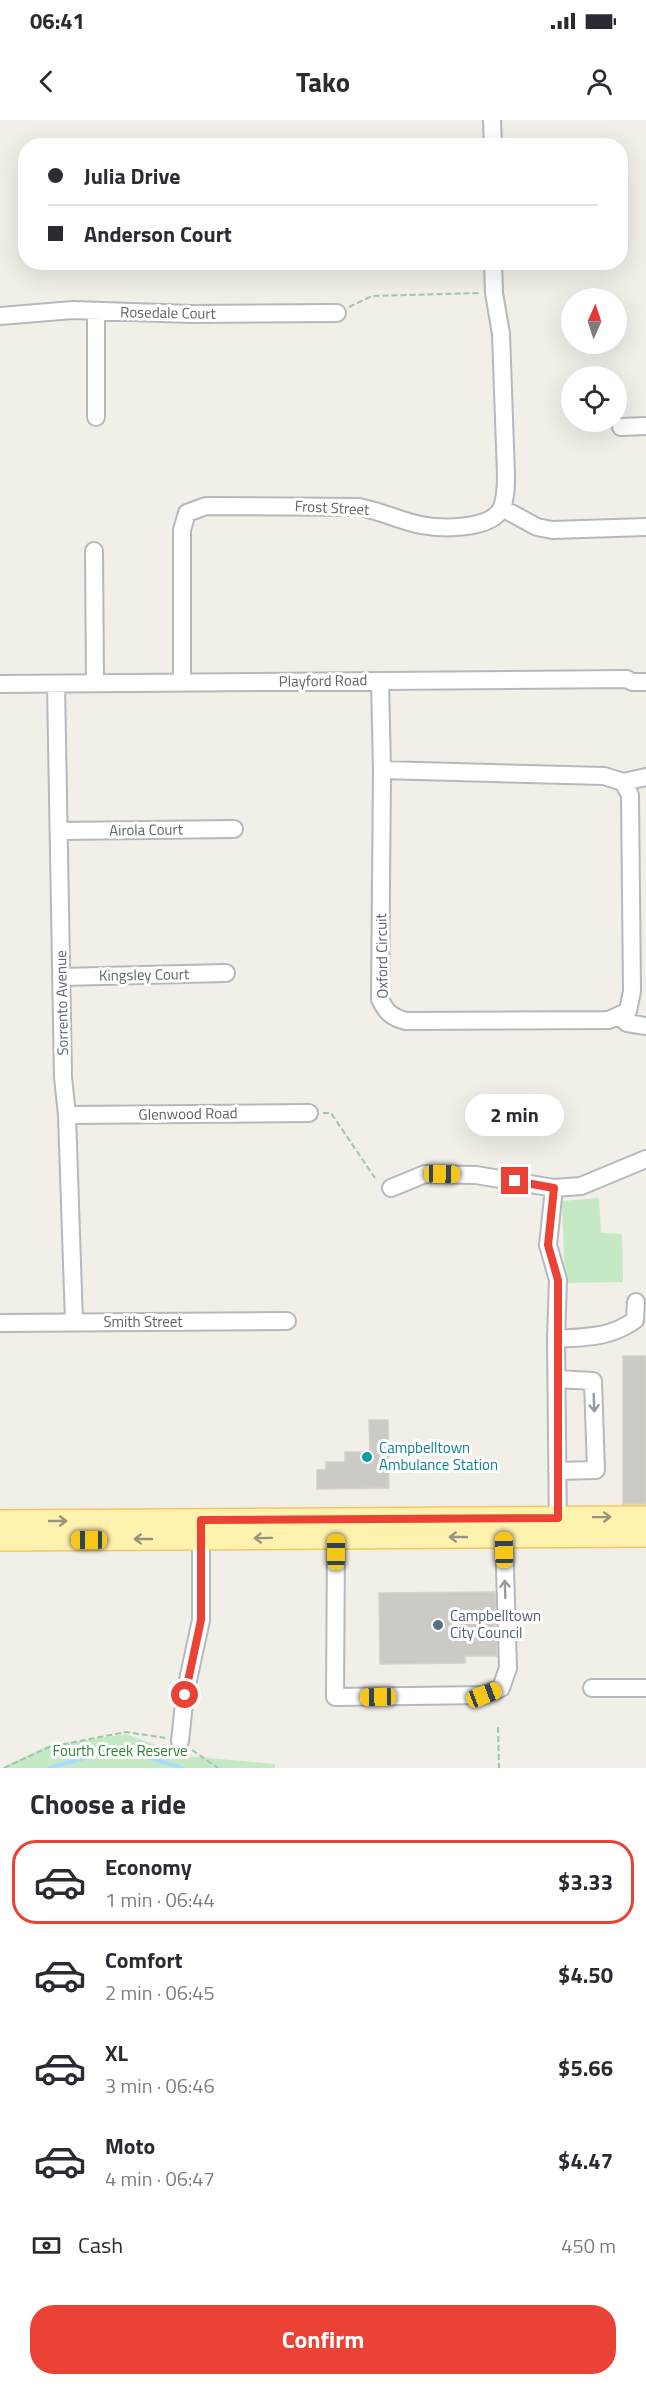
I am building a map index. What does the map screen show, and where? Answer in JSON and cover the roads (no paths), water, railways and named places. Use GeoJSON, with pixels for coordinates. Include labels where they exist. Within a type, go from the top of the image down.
{"type":"FeatureCollection","features":[{"type":"Feature","properties":{"kind":"main road"},"geometry":{"type":"LineString","coordinates":[[0,1521],[336,1538],[504,1536],[646,1517]]}},
{"type":"Feature","properties":{"kind":"main road"},"geometry":{"type":"LineString","coordinates":[[0,1540],[201,1530],[558,1527],[646,1536]]}},
{"type":"Feature","properties":{"kind":"street"},"geometry":{"type":"LineString","coordinates":[[492,120],[492,138]]}},
{"type":"Feature","properties":{"kind":"street"},"geometry":{"type":"LineString","coordinates":[[493,270],[494,293],[501,334],[506,475],[502,508],[537,527],[552,530],[646,527]]}},
{"type":"Feature","properties":{"kind":"street","name":"Rosedale Court"},"geometry":{"type":"LineString","coordinates":[[0,315],[74,310],[191,314],[337,313]]}},
{"type":"Feature","properties":{"kind":"street"},"geometry":{"type":"LineString","coordinates":[[96,311],[96,417]]}},
{"type":"Feature","properties":{"kind":"street"},"geometry":{"type":"LineString","coordinates":[[627,427],[646,426]]}},
{"type":"Feature","properties":{"kind":"street","name":"Frost Street"},"geometry":{"type":"LineString","coordinates":[[182,683],[182,530],[187,513],[207,506],[360,507],[381,511],[421,525],[437,527],[479,524],[492,520],[502,508]]}},
{"type":"Feature","properties":{"kind":"street"},"geometry":{"type":"LineString","coordinates":[[94,551],[95,683]]}},
{"type":"Feature","properties":{"kind":"street","name":"Playford Road"},"geometry":{"type":"LineString","coordinates":[[0,684],[627,679],[632,682],[646,681]]}},
{"type":"Feature","properties":{"kind":"street","name":"Oxford Circuit"},"geometry":{"type":"LineString","coordinates":[[380,681],[382,770],[380,999],[384,1010],[392,1018],[417,1021],[609,1020],[619,1016],[627,1023],[646,1026]]}},
{"type":"Feature","properties":{"kind":"street","name":"Sorrento Avenue"},"geometry":{"type":"LineString","coordinates":[[56,684],[63,1077],[67,1115],[74,1322]]}},
{"type":"Feature","properties":{"kind":"street"},"geometry":{"type":"LineString","coordinates":[[382,770],[604,776],[623,783],[646,777]]}},
{"type":"Feature","properties":{"kind":"street"},"geometry":{"type":"LineString","coordinates":[[619,1016],[628,1011],[632,991],[630,795],[623,783]]}},
{"type":"Feature","properties":{"kind":"street","name":"Airola Court"},"geometry":{"type":"LineString","coordinates":[[59,831],[234,829]]}},
{"type":"Feature","properties":{"kind":"street","name":"Kingsley Court"},"geometry":{"type":"LineString","coordinates":[[62,977],[226,973]]}},
{"type":"Feature","properties":{"kind":"street","name":"Glenwood Road"},"geometry":{"type":"LineString","coordinates":[[67,1115],[309,1113]]}},
{"type":"Feature","properties":{"kind":"street"},"geometry":{"type":"LineString","coordinates":[[391,1188],[425,1174],[476,1175],[554,1188],[581,1186],[646,1159]]}},
{"type":"Feature","properties":{"kind":"street"},"geometry":{"type":"LineString","coordinates":[[554,1188],[548,1245],[558,1280],[556,1339],[558,1527]]}},
{"type":"Feature","properties":{"kind":"street"},"geometry":{"type":"LineString","coordinates":[[556,1339],[597,1336],[620,1331],[635,1320],[636,1302]]}},
{"type":"Feature","properties":{"kind":"street","name":"Smith Street"},"geometry":{"type":"LineString","coordinates":[[0,1323],[287,1321]]}},
{"type":"Feature","properties":{"kind":"street"},"geometry":{"type":"LineString","coordinates":[[557,1380],[593,1381],[596,1470],[557,1471]]}},
{"type":"Feature","properties":{"kind":"street"},"geometry":{"type":"LineString","coordinates":[[180,1741],[185,1695],[201,1620],[201,1530]]}},
{"type":"Feature","properties":{"kind":"street"},"geometry":{"type":"LineString","coordinates":[[336,1538],[335,1697],[484,1695],[501,1688],[507,1668],[504,1536]]}},
{"type":"Feature","properties":{"kind":"street"},"geometry":{"type":"LineString","coordinates":[[592,1688],[646,1688]]}},
{"type":"Feature","properties":{"kind":"waterway"},"geometry":{"type":"LineString","coordinates":[[49,1768],[119,1748],[182,1768]]}},
{"type":"Feature","properties":{"kind":"place","name":"Campbelltown Ambulance Station"},"geometry":{"type":"Point","coordinates":[367,1457]}},
{"type":"Feature","properties":{"kind":"place","name":"Campbelltown City Council"},"geometry":{"type":"Point","coordinates":[438,1625]}},
{"type":"Feature","properties":{"kind":"park label","name":"Fourth Creek Reserve"},"geometry":{"type":"Point","coordinates":[120,1751]}}]}
